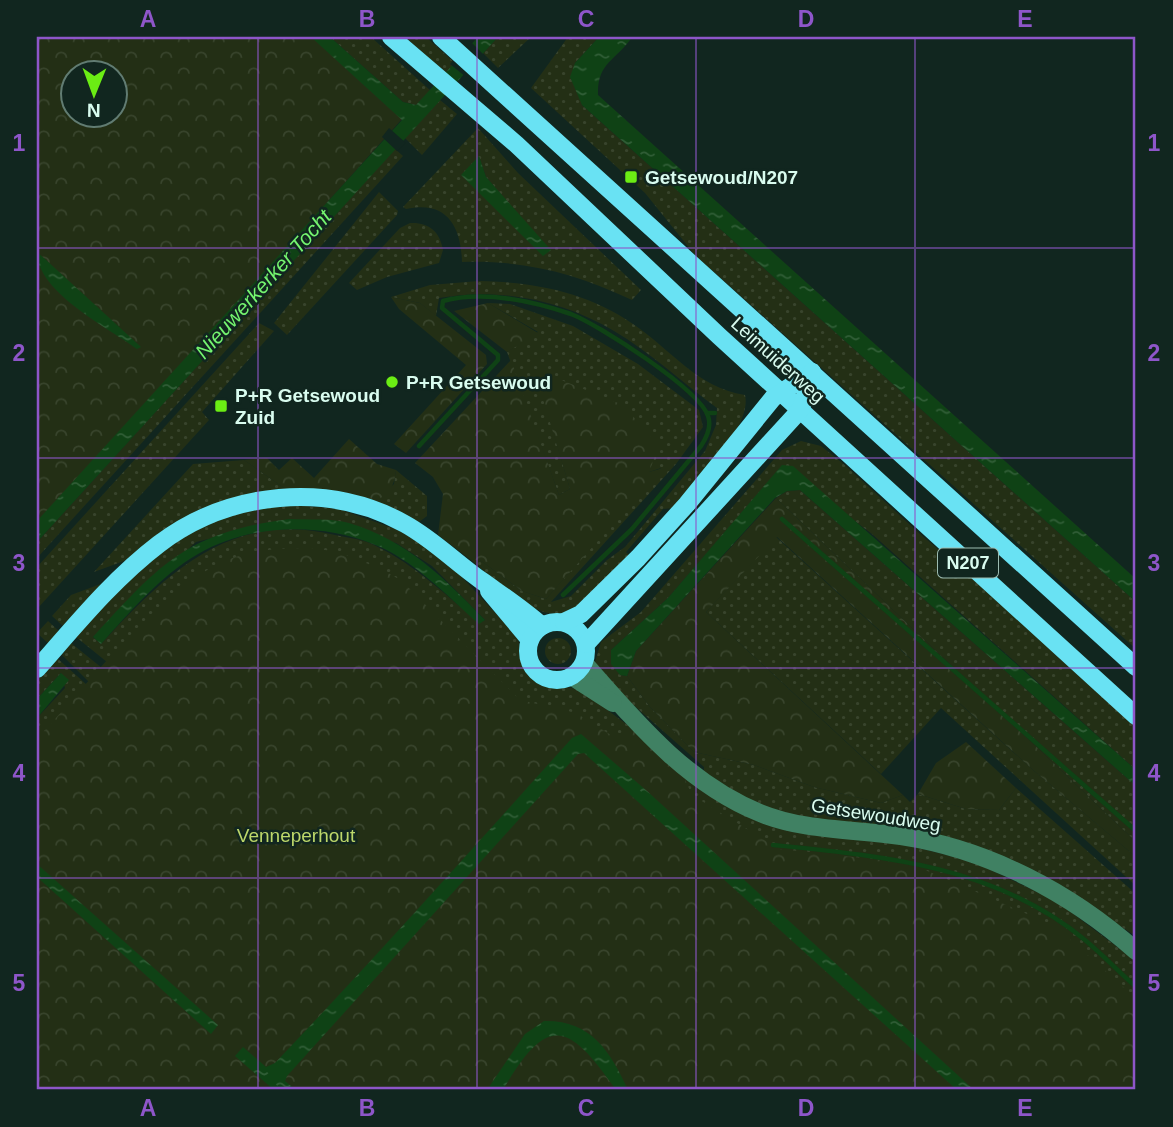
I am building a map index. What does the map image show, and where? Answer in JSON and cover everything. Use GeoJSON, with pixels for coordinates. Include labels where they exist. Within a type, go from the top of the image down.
{"type":"FeatureCollection","features":[{"type":"Feature","properties":{"kind":"main road","name":"Leimuiderweg"},"geometry":{"type":"LineString","coordinates":[[391,37],[455,95],[516,144],[1136,716]]}},
{"type":"Feature","properties":{"kind":"main road","name":"Leimuiderweg"},"geometry":{"type":"LineString","coordinates":[[448,43],[1136,667]]}},
{"type":"Feature","properties":{"kind":"main road"},"geometry":{"type":"LineString","coordinates":[[564,622],[578,630],[586,644],[584,663],[571,677],[552,680],[536,671],[528,656],[536,633],[581,614],[638,558],[781,390],[812,372]]}},
{"type":"Feature","properties":{"kind":"main road"},"geometry":{"type":"LineString","coordinates":[[586,644],[801,409],[812,372]]}},
{"type":"Feature","properties":{"kind":"main road"},"geometry":{"type":"LineString","coordinates":[[37,669],[129,570],[157,546],[199,519],[249,502],[307,498],[368,508],[422,535],[480,580],[536,633]]}},
{"type":"Feature","properties":{"kind":"street","name":"Getsewoudweg"},"geometry":{"type":"LineString","coordinates":[[584,663],[619,707]]}},
{"type":"Feature","properties":{"kind":"street","name":"Getsewoudweg"},"geometry":{"type":"LineString","coordinates":[[571,677],[619,707],[701,780],[738,803],[787,822],[916,839],[993,863],[1069,901],[1136,951]]}},
{"type":"Feature","properties":{"kind":"green space"},"geometry":{"type":"Polygon","coordinates":[[[37,37],[312,37],[402,119],[37,526],[37,37]]]}},
{"type":"Feature","properties":{"kind":"green space"},"geometry":{"type":"Polygon","coordinates":[[[330,37],[371,37],[431,91],[416,105],[403,102],[330,37]]]}},
{"type":"Feature","properties":{"kind":"green space"},"geometry":{"type":"Polygon","coordinates":[[[405,37],[426,37],[455,63],[446,73],[405,37]]]}},
{"type":"Feature","properties":{"kind":"green space"},"geometry":{"type":"Polygon","coordinates":[[[498,37],[531,37],[498,68],[483,53],[498,37]]]}},
{"type":"Feature","properties":{"kind":"green space"},"geometry":{"type":"Polygon","coordinates":[[[568,37],[599,37],[575,63],[582,105],[1136,602],[1136,649],[695,255],[645,193],[531,88],[568,37]]]}},
{"type":"Feature","properties":{"kind":"green space"},"geometry":{"type":"Polygon","coordinates":[[[440,100],[457,114],[422,155],[405,138],[440,100]]]}},
{"type":"Feature","properties":{"kind":"green space"},"geometry":{"type":"Polygon","coordinates":[[[478,128],[518,173],[641,290],[632,300],[590,282],[549,270],[507,263],[462,262],[458,237],[449,218],[431,208],[403,207],[478,128]],[[479,157],[462,175],[550,251],[486,177],[479,157]]]}},
{"type":"Feature","properties":{"kind":"green space"},"geometry":{"type":"Polygon","coordinates":[[[395,149],[403,156],[37,558],[37,542],[395,149]]]}},
{"type":"Feature","properties":{"kind":"green space"},"geometry":{"type":"Polygon","coordinates":[[[379,192],[398,211],[397,215],[287,335],[274,323],[379,192]]]}},
{"type":"Feature","properties":{"kind":"green space"},"geometry":{"type":"Polygon","coordinates":[[[410,223],[428,226],[436,233],[443,250],[439,263],[387,277],[357,290],[349,283],[400,228],[410,223]]]}},
{"type":"Feature","properties":{"kind":"green space"},"geometry":{"type":"Polygon","coordinates":[[[479,281],[540,287],[597,304],[633,324],[698,376],[728,391],[745,395],[745,408],[740,423],[707,470],[673,508],[663,509],[626,552],[630,556],[601,587],[583,604],[568,612],[554,614],[524,603],[471,560],[480,560],[522,591],[546,599],[661,468],[649,472],[535,369],[570,489],[559,495],[507,352],[538,332],[488,303],[510,304],[573,326],[638,364],[699,410],[703,427],[676,464],[551,602],[571,596],[607,560],[625,547],[705,451],[716,425],[717,408],[627,339],[573,311],[529,299],[484,294],[439,298],[436,316],[420,303],[391,297],[430,285],[479,281]]]}},
{"type":"Feature","properties":{"kind":"green space"},"geometry":{"type":"Polygon","coordinates":[[[391,297],[420,303],[486,355],[487,364],[406,453],[394,444],[466,365],[399,309],[391,297]]]}},
{"type":"Feature","properties":{"kind":"green space"},"geometry":{"type":"Polygon","coordinates":[[[488,303],[538,333],[507,352],[454,311],[488,303]]]}},
{"type":"Feature","properties":{"kind":"green space"},"geometry":{"type":"Polygon","coordinates":[[[259,323],[274,331],[202,412],[209,420],[37,609],[37,567],[259,323]]]}},
{"type":"Feature","properties":{"kind":"green space"},"geometry":{"type":"Polygon","coordinates":[[[511,360],[559,495],[570,489],[534,369],[623,405],[659,446],[649,472],[663,468],[546,599],[522,591],[480,560],[471,560],[438,535],[443,494],[433,477],[415,463],[511,360]]]}},
{"type":"Feature","properties":{"kind":"green space"},"geometry":{"type":"Polygon","coordinates":[[[349,439],[377,464],[396,470],[390,489],[375,501],[342,493],[287,490],[244,460],[267,458],[279,470],[292,458],[314,478],[349,439]]]}},
{"type":"Feature","properties":{"kind":"green space"},"geometry":{"type":"Polygon","coordinates":[[[801,441],[821,446],[846,466],[920,534],[1048,641],[1136,725],[1136,770],[872,534],[782,466],[668,598],[611,650],[620,675],[627,676],[650,707],[694,752],[754,765],[814,787],[881,803],[903,795],[910,802],[918,794],[966,809],[999,810],[1016,788],[1136,894],[1136,936],[1028,869],[778,811],[744,798],[704,773],[704,767],[613,687],[595,662],[601,642],[641,612],[782,450],[801,441]]]}},
{"type":"Feature","properties":{"kind":"green space"},"geometry":{"type":"Polygon","coordinates":[[[244,460],[287,490],[239,496],[202,508],[158,534],[132,558],[94,572],[193,464],[244,460]]]}},
{"type":"Feature","properties":{"kind":"green space"},"geometry":{"type":"Polygon","coordinates":[[[396,470],[427,496],[427,516],[419,522],[375,501],[394,484],[396,470]]]}},
{"type":"Feature","properties":{"kind":"green space"},"geometry":{"type":"Polygon","coordinates":[[[800,490],[1136,786],[1136,842],[776,498],[787,491],[800,490]]]}},
{"type":"Feature","properties":{"kind":"green space"},"geometry":{"type":"Polygon","coordinates":[[[776,498],[1136,842],[1136,857],[1033,770],[777,537],[706,612],[903,795],[881,803],[814,787],[754,765],[694,752],[650,707],[627,676],[636,651],[776,498]]]}},
{"type":"Feature","properties":{"kind":"green space","name":"Venneperhout"},"geometry":{"type":"Polygon","coordinates":[[[285,504],[339,509],[398,530],[443,557],[517,636],[527,672],[542,684],[579,689],[633,729],[712,796],[974,862],[1056,901],[1136,961],[1136,1090],[232,1090],[37,753],[37,718],[65,688],[61,673],[37,699],[37,680],[57,658],[87,685],[89,682],[62,655],[71,643],[102,668],[107,662],[76,637],[127,582],[165,548],[208,522],[231,513],[285,504]],[[290,519],[196,542],[93,637],[101,644],[150,594],[203,554],[233,540],[264,531],[298,529],[371,544],[417,571],[479,623],[485,620],[432,566],[396,543],[290,519]]]}},
{"type":"Feature","properties":{"kind":"green space"},"geometry":{"type":"Polygon","coordinates":[[[776,537],[1033,770],[1136,857],[1136,886],[941,708],[881,774],[706,612],[776,537]]]}},
{"type":"Feature","properties":{"kind":"green space","name":"Venneperhout"},"geometry":{"type":"Polygon","coordinates":[[[311,548],[339,552],[402,581],[520,700],[576,713],[614,737],[633,729],[682,773],[692,795],[771,844],[770,848],[909,863],[1055,926],[1136,998],[1136,1090],[37,1090],[37,739],[126,640],[176,592],[202,573],[247,553],[311,548]]]}},
{"type":"Feature","properties":{"kind":"green space"},"geometry":{"type":"Polygon","coordinates":[[[106,582],[65,628],[52,616],[71,595],[106,582]]]}},
{"type":"Feature","properties":{"kind":"green space"},"geometry":{"type":"Polygon","coordinates":[[[48,621],[61,633],[50,645],[37,633],[48,621]]]}},
{"type":"Feature","properties":{"kind":"green space"},"geometry":{"type":"Polygon","coordinates":[[[558,638],[567,642],[571,651],[567,660],[558,664],[549,660],[545,651],[549,642],[558,638]]]}},
{"type":"Feature","properties":{"kind":"green space"},"geometry":{"type":"Polygon","coordinates":[[[966,742],[1016,788],[999,810],[966,809],[918,794],[936,763],[966,742]]]}},
{"type":"Feature","properties":{"kind":"water","name":"Nieuwerkerker Tocht"},"geometry":{"type":"Polygon","coordinates":[[[311,37],[330,37],[403,102],[416,105],[478,37],[498,37],[37,542],[37,521],[402,120],[311,37]]]}},
{"type":"Feature","properties":{"kind":"water"},"geometry":{"type":"Polygon","coordinates":[[[599,37],[632,37],[604,68],[598,95],[1136,579],[1136,602],[582,105],[570,77],[575,63],[599,37]]]}},
{"type":"Feature","properties":{"kind":"water"},"geometry":{"type":"Polygon","coordinates":[[[479,156],[486,177],[551,250],[543,256],[461,175],[479,156]]]}},
{"type":"Feature","properties":{"kind":"water"},"geometry":{"type":"Polygon","coordinates":[[[37,252],[141,347],[137,349],[61,294],[48,281],[40,267],[37,252]]]}},
{"type":"Feature","properties":{"kind":"water"},"geometry":{"type":"Polygon","coordinates":[[[782,465],[793,466],[1136,770],[1136,786],[800,490],[787,491],[775,498],[636,651],[627,676],[620,675],[611,664],[611,650],[668,598],[782,465]]]}},
{"type":"Feature","properties":{"kind":"water"},"geometry":{"type":"Polygon","coordinates":[[[290,519],[342,521],[389,540],[424,562],[485,620],[479,624],[429,579],[402,559],[373,544],[330,532],[284,530],[240,537],[198,554],[158,584],[101,644],[93,637],[138,590],[178,556],[225,533],[290,519]]]}},
{"type":"Feature","properties":{"kind":"water"},"geometry":{"type":"Polygon","coordinates":[[[61,673],[69,680],[37,718],[37,699],[61,673]]]}},
{"type":"Feature","properties":{"kind":"water"},"geometry":{"type":"Polygon","coordinates":[[[581,734],[974,1090],[957,1090],[584,753],[578,754],[287,1076],[285,1081],[296,1090],[274,1090],[235,1056],[243,1047],[266,1067],[275,1063],[572,738],[581,734]]]}},
{"type":"Feature","properties":{"kind":"water"},"geometry":{"type":"Polygon","coordinates":[[[37,864],[218,1025],[211,1034],[37,877],[37,864]]]}},
{"type":"Feature","properties":{"kind":"water"},"geometry":{"type":"Polygon","coordinates":[[[544,1021],[574,1026],[596,1040],[614,1062],[628,1090],[616,1090],[585,1051],[571,1040],[559,1036],[546,1038],[533,1048],[503,1090],[487,1090],[525,1034],[544,1021]]]}},
{"type":"Feature","properties":{"kind":"pier"},"geometry":{"type":"Polygon","coordinates":[[[470,41],[485,56],[466,77],[450,64],[470,41]]]}},
{"type":"Feature","properties":{"kind":"pier"},"geometry":{"type":"Polygon","coordinates":[[[389,128],[406,143],[397,151],[382,137],[389,128]]]}},
{"type":"Feature","properties":{"kind":"waterway"},"geometry":{"type":"LineString","coordinates":[[419,446],[498,360],[498,355],[442,308],[443,301],[458,298],[507,298],[540,305],[585,320],[647,359],[701,404],[709,424],[701,446],[632,529],[563,595]]}},
{"type":"Feature","properties":{"kind":"waterway"},"geometry":{"type":"LineString","coordinates":[[707,413],[715,413]]}},
{"type":"Feature","properties":{"kind":"waterway"},"geometry":{"type":"LineString","coordinates":[[782,519],[1136,831]]}},
{"type":"Feature","properties":{"kind":"waterway"},"geometry":{"type":"LineString","coordinates":[[773,845],[897,860],[976,880],[1014,895],[1051,915],[1085,940],[1136,987]]}},
{"type":"Feature","properties":{"kind":"place","name":"Getsewoud/N207"},"geometry":{"type":"Point","coordinates":[631,177]}},
{"type":"Feature","properties":{"kind":"place","name":"P+R Getsewoud"},"geometry":{"type":"Point","coordinates":[392,382]}},
{"type":"Feature","properties":{"kind":"place","name":"P+R Getsewoud Zuid"},"geometry":{"type":"Point","coordinates":[221,406]}}]}
